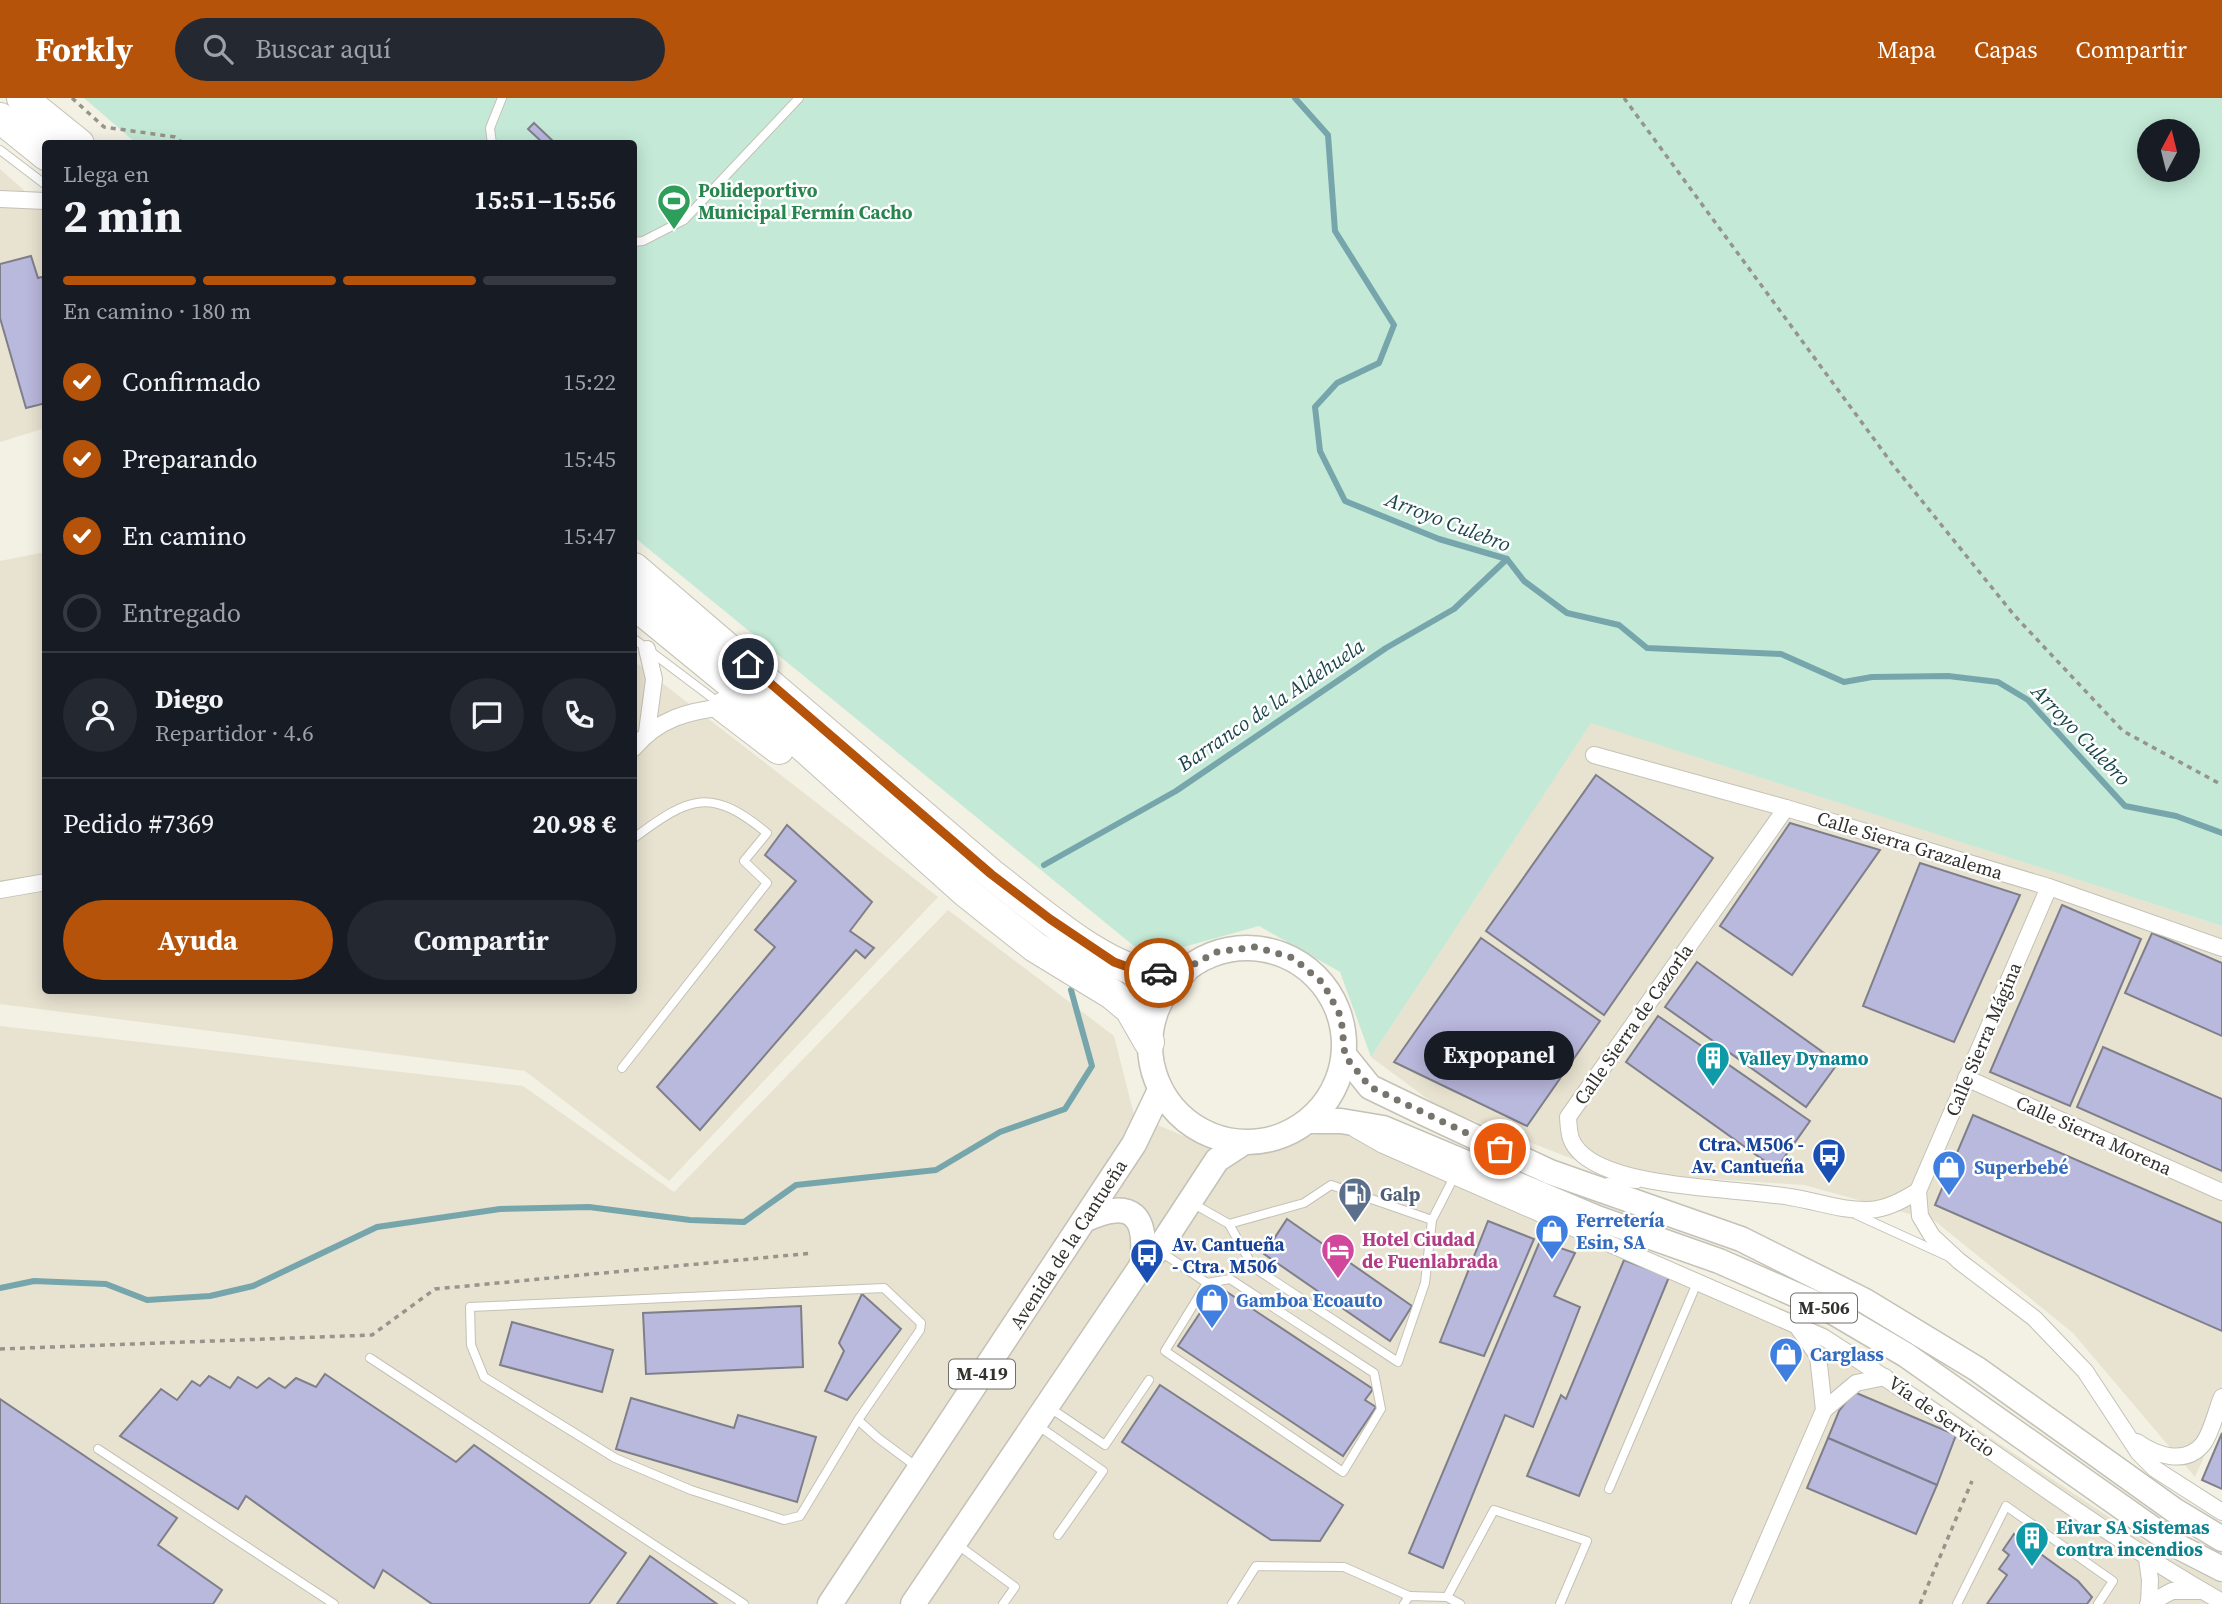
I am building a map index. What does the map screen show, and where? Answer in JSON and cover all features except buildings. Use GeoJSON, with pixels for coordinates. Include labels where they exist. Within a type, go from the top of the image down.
{"type":"FeatureCollection","features":[{"type":"Feature","properties":{"kind":"highway"},"geometry":{"type":"LineString","coordinates":[[22,98],[74,140]]}},
{"type":"Feature","properties":{"kind":"highway"},"geometry":{"type":"LineString","coordinates":[[50,98],[91,140]]}},
{"type":"Feature","properties":{"kind":"highway"},"geometry":{"type":"LineString","coordinates":[[0,118],[42,152]]}},
{"type":"Feature","properties":{"kind":"highway","name":"M-506"},"geometry":{"type":"LineString","coordinates":[[637,571],[991,874],[1050,919],[1114,962],[1147,974],[1182,971]]}},
{"type":"Feature","properties":{"kind":"highway","name":"M-506"},"geometry":{"type":"LineString","coordinates":[[637,606],[755,703],[967,893],[1035,947],[1112,994],[1130,1009],[1149,1042]]}},
{"type":"Feature","properties":{"kind":"highway"},"geometry":{"type":"LineString","coordinates":[[724,707],[856,812],[899,832]]}},
{"type":"Feature","properties":{"kind":"main road","name":"M-506"},"geometry":{"type":"LineString","coordinates":[[1255,947],[1293,958],[1323,983],[1341,1017],[1345,1056],[1333,1092],[1309,1121],[1289,1134],[1267,1141],[1243,1143],[1210,1136],[1181,1117],[1160,1090],[1151,1066],[1149,1042],[1158,1003],[1182,971],[1216,952],[1255,947]]}},
{"type":"Feature","properties":{"kind":"main road","name":"M-506"},"geometry":{"type":"LineString","coordinates":[[1345,1056],[1370,1087],[1550,1172],[1741,1239],[1866,1301],[1978,1369],[2174,1510],[2222,1539]]}},
{"type":"Feature","properties":{"kind":"main road","name":"Avenida de la Cantueña"},"geometry":{"type":"LineString","coordinates":[[830,1604],[1134,1144],[1160,1090]]}},
{"type":"Feature","properties":{"kind":"main road","name":"M-506"},"geometry":{"type":"LineString","coordinates":[[1309,1121],[1341,1121],[1383,1128],[1597,1218],[1718,1261],[1828,1309],[1906,1355],[2178,1546],[2222,1569]]}},
{"type":"Feature","properties":{"kind":"main road"},"geometry":{"type":"LineString","coordinates":[[913,1604],[1217,1160],[1243,1143]]}},
{"type":"Feature","properties":{"kind":"main road"},"geometry":{"type":"LineString","coordinates":[[1084,1220],[1108,1208],[1128,1211],[1142,1224],[1144,1242],[1150,1258]]}},
{"type":"Feature","properties":{"kind":"street"},"geometry":{"type":"LineString","coordinates":[[0,199],[42,201]]}},
{"type":"Feature","properties":{"kind":"street"},"geometry":{"type":"LineString","coordinates":[[640,644],[654,679],[647,732]]}},
{"type":"Feature","properties":{"kind":"street"},"geometry":{"type":"LineString","coordinates":[[637,744],[647,732],[667,719],[724,707]]}},
{"type":"Feature","properties":{"kind":"street","name":"Calle Sierra Grazalema"},"geometry":{"type":"LineString","coordinates":[[1594,755],[1786,808],[2049,887],[2222,948]]}},
{"type":"Feature","properties":{"kind":"street","name":"Calle Sierra de Cazorla"},"geometry":{"type":"LineString","coordinates":[[1685,1186],[1607,1168],[1583,1155],[1569,1139],[1568,1117],[1786,808]]}},
{"type":"Feature","properties":{"kind":"street"},"geometry":{"type":"LineString","coordinates":[[0,890],[42,883]]}},
{"type":"Feature","properties":{"kind":"street","name":"Calle Sierra Mágina"},"geometry":{"type":"LineString","coordinates":[[1918,1191],[2049,887]]}},
{"type":"Feature","properties":{"kind":"street","name":"Calle Sierra Morena"},"geometry":{"type":"LineString","coordinates":[[1966,1078],[2222,1192]]}},
{"type":"Feature","properties":{"kind":"street","name":"Vía de Servicio"},"geometry":{"type":"LineString","coordinates":[[1341,1121],[1383,1145],[1454,1177],[1823,1337],[2147,1559],[2222,1602]]}},
{"type":"Feature","properties":{"kind":"street"},"geometry":{"type":"LineString","coordinates":[[1685,1186],[1790,1197],[1847,1210],[1882,1207],[1901,1202],[1918,1191],[1920,1216],[1932,1236],[1959,1261],[2034,1318],[2085,1371],[2139,1453],[2155,1469],[2222,1513]]}},
{"type":"Feature","properties":{"kind":"street"},"geometry":{"type":"LineString","coordinates":[[1797,1326],[1818,1356],[1824,1410]]}},
{"type":"Feature","properties":{"kind":"street"},"geometry":{"type":"LineString","coordinates":[[1740,1604],[1824,1410],[1856,1383],[1885,1377]]}},
{"type":"Feature","properties":{"kind":"street"},"geometry":{"type":"LineString","coordinates":[[2129,1436],[2148,1450],[2172,1458],[2186,1455],[2202,1444],[2219,1403]]}},
{"type":"Feature","properties":{"kind":"street"},"geometry":{"type":"LineString","coordinates":[[2147,1559],[2149,1603]]}},
{"type":"Feature","properties":{"kind":"street"},"geometry":{"type":"LineString","coordinates":[[2149,1603],[2172,1591],[2202,1591]]}},
{"type":"Feature","properties":{"kind":"lane"},"geometry":{"type":"LineString","coordinates":[[492,140],[490,128],[502,98]]}},
{"type":"Feature","properties":{"kind":"lane"},"geometry":{"type":"LineString","coordinates":[[637,242],[684,220],[799,98]]}},
{"type":"Feature","properties":{"kind":"lane"},"geometry":{"type":"LineString","coordinates":[[0,150],[42,183]]}},
{"type":"Feature","properties":{"kind":"lane"},"geometry":{"type":"LineString","coordinates":[[640,644],[724,707]]}},
{"type":"Feature","properties":{"kind":"lane"},"geometry":{"type":"LineString","coordinates":[[622,1068],[767,883],[744,861],[768,833],[739,810],[722,803],[704,801],[680,809],[656,821],[637,836]]}},
{"type":"Feature","properties":{"kind":"lane"},"geometry":{"type":"LineString","coordinates":[[1189,1202],[1229,1224],[1253,1267],[1398,1362],[1425,1283],[1432,1220],[1454,1177]]}},
{"type":"Feature","properties":{"kind":"lane"},"geometry":{"type":"LineString","coordinates":[[1577,1180],[1685,1186]]}},
{"type":"Feature","properties":{"kind":"lane"},"geometry":{"type":"LineString","coordinates":[[1229,1224],[1304,1203],[1331,1185],[1432,1220]]}},
{"type":"Feature","properties":{"kind":"lane"},"geometry":{"type":"LineString","coordinates":[[1847,1210],[1959,1261]]}},
{"type":"Feature","properties":{"kind":"lane"},"geometry":{"type":"LineString","coordinates":[[1150,1258],[1207,1283],[1230,1279],[1374,1373],[1381,1409],[1343,1472],[1165,1351],[1207,1283]]}},
{"type":"Feature","properties":{"kind":"lane"},"geometry":{"type":"LineString","coordinates":[[1609,1489],[1697,1283]]}},
{"type":"Feature","properties":{"kind":"lane"},"geometry":{"type":"LineString","coordinates":[[884,1288],[921,1323],[920,1331],[858,1420],[800,1516],[784,1520],[691,1490],[615,1458],[484,1377],[471,1345],[470,1307],[884,1288]]}},
{"type":"Feature","properties":{"kind":"lane"},"geometry":{"type":"LineString","coordinates":[[370,1358],[741,1603]]}},
{"type":"Feature","properties":{"kind":"lane"},"geometry":{"type":"LineString","coordinates":[[1043,1416],[1105,1445],[1149,1380]]}},
{"type":"Feature","properties":{"kind":"lane"},"geometry":{"type":"LineString","coordinates":[[1043,1416],[1103,1471],[1058,1535]]}},
{"type":"Feature","properties":{"kind":"lane"},"geometry":{"type":"LineString","coordinates":[[858,1420],[920,1468]]}},
{"type":"Feature","properties":{"kind":"lane"},"geometry":{"type":"LineString","coordinates":[[98,1449],[334,1604]]}},
{"type":"Feature","properties":{"kind":"lane"},"geometry":{"type":"LineString","coordinates":[[1957,1604],[2006,1506],[2113,1581],[2098,1604]]}},
{"type":"Feature","properties":{"kind":"lane"},"geometry":{"type":"LineString","coordinates":[[1447,1597],[1494,1510],[1587,1541],[1560,1604]]}},
{"type":"Feature","properties":{"kind":"lane"},"geometry":{"type":"LineString","coordinates":[[954,1542],[1015,1587],[1003,1604]]}},
{"type":"Feature","properties":{"kind":"lane"},"geometry":{"type":"LineString","coordinates":[[1232,1604],[1256,1566],[1343,1567],[1406,1600],[1447,1597],[1460,1604]]}},
{"type":"Feature","properties":{"kind":"path"},"geometry":{"type":"LineString","coordinates":[[72,98],[104,127],[175,137],[179,140]]}},
{"type":"Feature","properties":{"kind":"path"},"geometry":{"type":"LineString","coordinates":[[1624,98],[1893,464],[2014,614],[2123,730],[2222,785]]}},
{"type":"Feature","properties":{"kind":"path"},"geometry":{"type":"LineString","coordinates":[[0,1349],[372,1335],[435,1289],[813,1253]]}},
{"type":"Feature","properties":{"kind":"path"},"geometry":{"type":"LineString","coordinates":[[1920,1604],[1972,1481]]}},
{"type":"Feature","properties":{"kind":"shaded area"},"geometry":{"type":"Polygon","coordinates":[[[0,169],[42,206],[42,429],[0,442],[0,169]]]}},
{"type":"Feature","properties":{"kind":"shaded area"},"geometry":{"type":"Polygon","coordinates":[[[42,553],[42,994],[637,994],[637,663],[938,897],[669,1181],[525,1071],[0,1004],[0,561],[42,553]]]}},
{"type":"Feature","properties":{"kind":"shaded area"},"geometry":{"type":"Polygon","coordinates":[[[1591,722],[2222,926],[2222,1416],[2195,1477],[2073,1333],[1935,1221],[1804,1185],[1606,1172],[1437,1106],[1371,1057],[1591,722]]]}},
{"type":"Feature","properties":{"kind":"shaded area"},"geometry":{"type":"Polygon","coordinates":[[[948,910],[1114,1036],[1134,1115],[1238,1159],[1326,1131],[1388,1143],[1824,1326],[2173,1560],[2222,1584],[2222,1604],[0,1604],[0,1026],[523,1086],[674,1192],[948,910]]]}},
{"type":"Feature","properties":{"kind":"green space"},"geometry":{"type":"Polygon","coordinates":[[[84,98],[2222,98],[2222,926],[1591,723],[1371,1057],[1340,972],[1259,926],[1173,950],[1140,951],[637,539],[637,140],[133,140],[84,98]]]}},
{"type":"Feature","properties":{"kind":"waterway","name":"Arroyo Culebro"},"geometry":{"type":"LineString","coordinates":[[1295,98],[1328,135],[1335,231],[1394,325],[1379,363],[1337,383],[1315,407],[1320,451],[1345,501],[1439,539],[1507,559],[1524,581],[1567,613],[1619,625],[1647,648],[1781,654],[1844,682],[1872,677],[1948,676],[1998,682],[2028,700],[2125,806],[2176,816],[2222,833]]}},
{"type":"Feature","properties":{"kind":"waterway","name":"Barranco de la Aldehuela"},"geometry":{"type":"LineString","coordinates":[[1044,865],[1176,791],[1386,648],[1454,609],[1507,559]]}},
{"type":"Feature","properties":{"kind":"waterway","name":"Barranco de la Aldehuela"},"geometry":{"type":"LineString","coordinates":[[0,1288],[34,1281],[106,1284],[147,1300],[210,1296],[253,1286],[377,1227],[500,1209],[589,1207],[690,1220],[744,1222],[796,1185],[936,1170],[1000,1132],[1065,1109],[1092,1066],[1071,990]]}},
{"type":"Feature","properties":{"kind":"way so far"},"geometry":{"type":"LineString","coordinates":[[1159,973],[1182,971],[1216,952],[1255,947],[1293,958],[1323,983],[1341,1017],[1345,1056],[1370,1087],[1500,1149]]}},
{"type":"Feature","properties":{"kind":"place","name":"Polideportivo Municipal Fermín Cacho"},"geometry":{"type":"Point","coordinates":[674,231]}},
{"type":"Feature","properties":{"kind":"place","name":"Valley Dynamo"},"geometry":{"type":"Point","coordinates":[1713,1088]}},
{"type":"Feature","properties":{"kind":"place","name":"Expopanel"},"geometry":{"type":"Point","coordinates":[1500,1149]}},
{"type":"Feature","properties":{"kind":"place","name":"Ctra. M506 - Av. Cantueña"},"geometry":{"type":"Point","coordinates":[1829,1185]}},
{"type":"Feature","properties":{"kind":"place","name":"Superbebé"},"geometry":{"type":"Point","coordinates":[1949,1197]}},
{"type":"Feature","properties":{"kind":"place","name":"Galp"},"geometry":{"type":"Point","coordinates":[1355,1224]}},
{"type":"Feature","properties":{"kind":"place","name":"Ferretería Esin, SA"},"geometry":{"type":"Point","coordinates":[1552,1261]}},
{"type":"Feature","properties":{"kind":"place","name":"Hotel Ciudad de Fuenlabrada"},"geometry":{"type":"Point","coordinates":[1338,1280]}},
{"type":"Feature","properties":{"kind":"place","name":"Av. Cantueña - Ctra. M506"},"geometry":{"type":"Point","coordinates":[1147,1285]}},
{"type":"Feature","properties":{"kind":"place","name":"Gamboa Ecoauto"},"geometry":{"type":"Point","coordinates":[1212,1330]}},
{"type":"Feature","properties":{"kind":"place","name":"Carglass"},"geometry":{"type":"Point","coordinates":[1786,1384]}},
{"type":"Feature","properties":{"kind":"place","name":"Eivar SA Sistemas contra incendios"},"geometry":{"type":"Point","coordinates":[2032,1568]}},
{"type":"Feature","properties":{"kind":"route"},"geometry":{"type":"LineString","coordinates":[[748,664],[991,874],[1050,919],[1114,962],[1147,974],[1159,973]]}}]}
